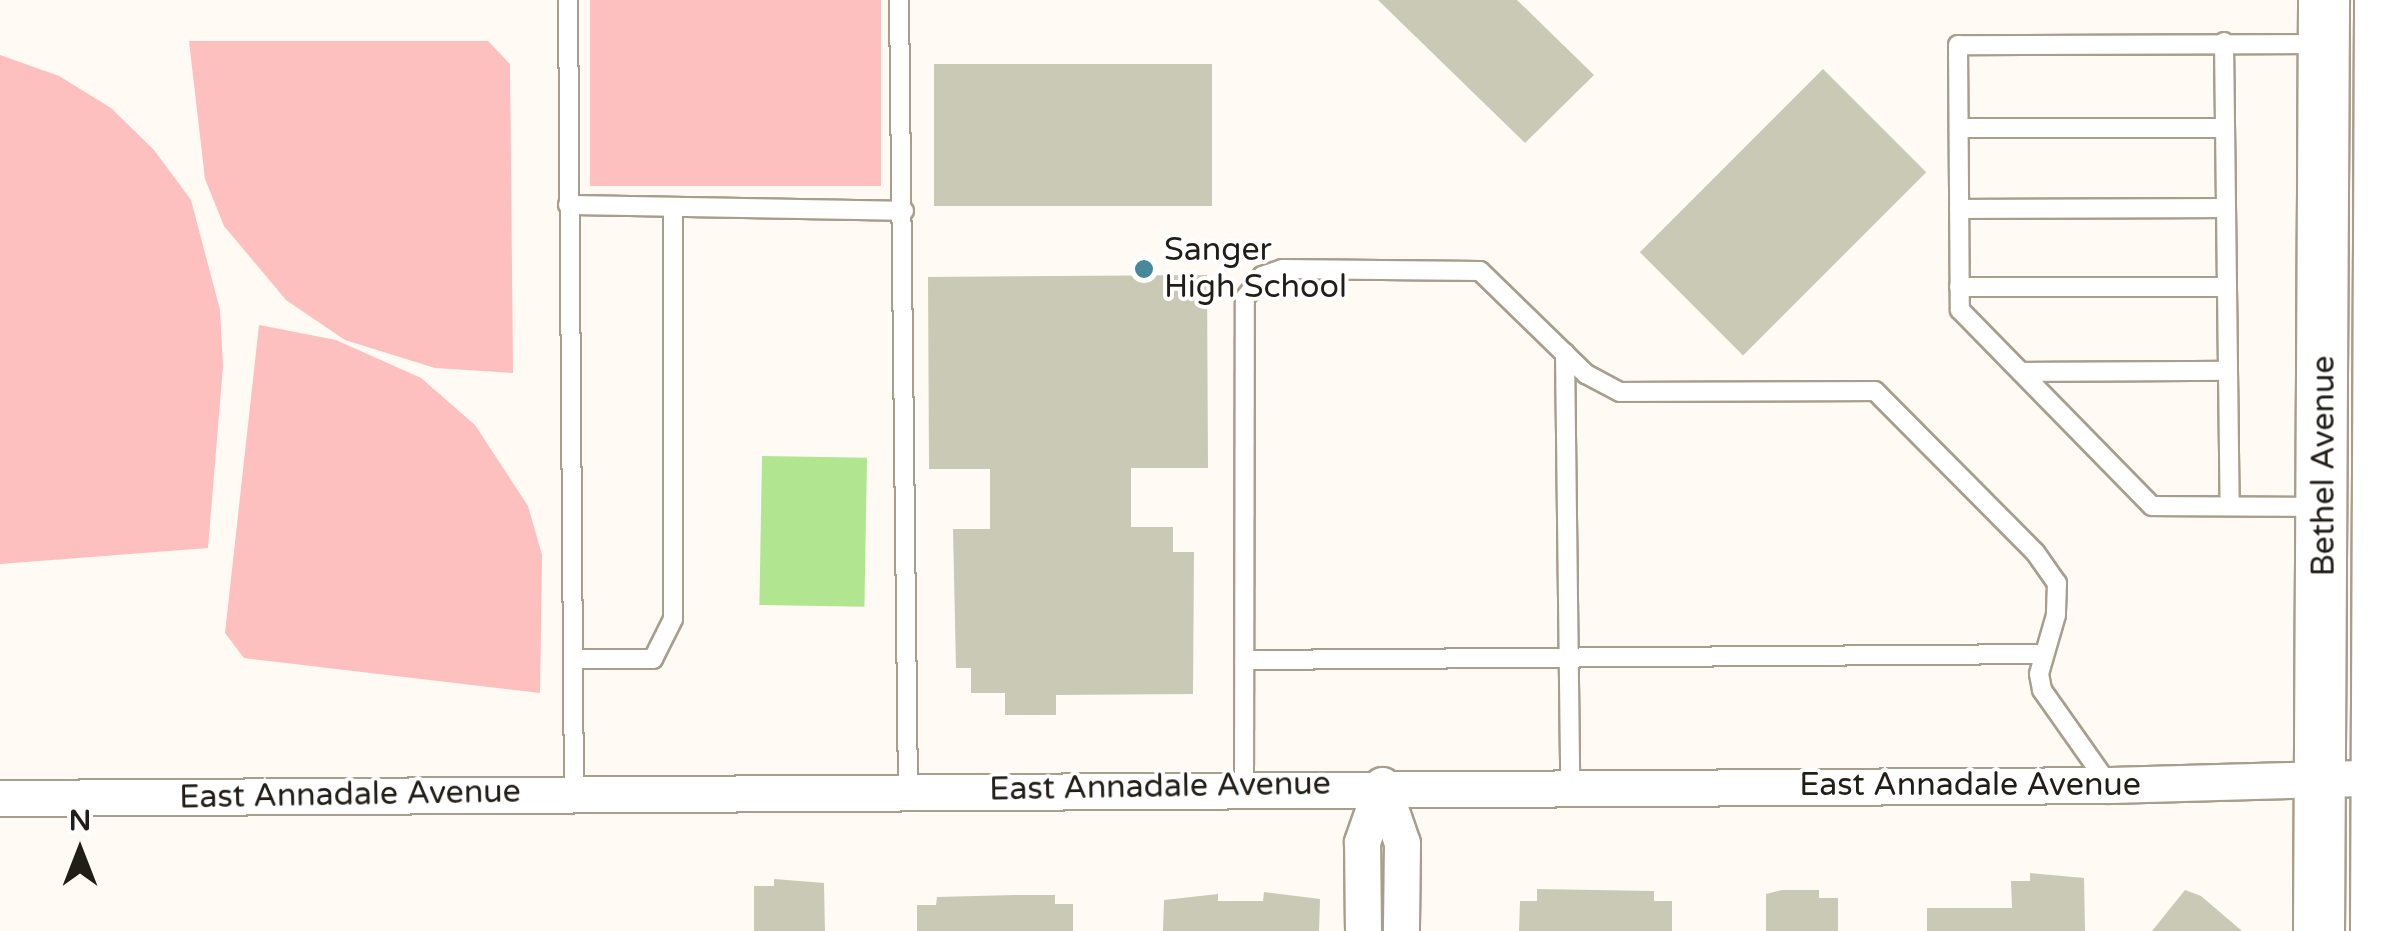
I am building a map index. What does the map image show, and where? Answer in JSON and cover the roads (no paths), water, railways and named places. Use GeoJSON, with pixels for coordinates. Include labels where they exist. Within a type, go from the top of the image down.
{"type":"FeatureCollection","features":[{"type":"Feature","properties":{"kind":"main road"},"geometry":{"type":"LineString","coordinates":[[2350,0],[2363,46],[2384,56]]}},
{"type":"Feature","properties":{"kind":"main road","name":"Bethel Avenue"},"geometry":{"type":"LineString","coordinates":[[2376,931],[2383,777],[2384,56],[2380,0]]}},
{"type":"Feature","properties":{"kind":"main road"},"geometry":{"type":"LineString","coordinates":[[2324,22],[2348,78],[2357,292],[2382,413]]}},
{"type":"Feature","properties":{"kind":"main road","name":"Bethel Avenue"},"geometry":{"type":"LineString","coordinates":[[2319,931],[2324,22]]}},
{"type":"Feature","properties":{"kind":"street","name":"East Annadale Avenue"},"geometry":{"type":"LineString","coordinates":[[0,798],[1382,785],[2110,786],[2383,777]]}},
{"type":"Feature","properties":{"kind":"street"},"geometry":{"type":"LineString","coordinates":[[1364,931],[1362,842],[1382,785]]}},
{"type":"Feature","properties":{"kind":"street"},"geometry":{"type":"LineString","coordinates":[[1382,785],[1402,843],[1400,931]]}},
{"type":"Feature","properties":{"kind":"lane"},"geometry":{"type":"LineString","coordinates":[[568,0],[574,793]]}},
{"type":"Feature","properties":{"kind":"lane"},"geometry":{"type":"LineString","coordinates":[[899,0],[908,790]]}},
{"type":"Feature","properties":{"kind":"lane"},"geometry":{"type":"LineString","coordinates":[[2324,22],[2224,42],[1958,45],[1960,310],[2152,506],[2324,507]]}},
{"type":"Feature","properties":{"kind":"lane"},"geometry":{"type":"LineString","coordinates":[[2224,42],[2230,506]]}},
{"type":"Feature","properties":{"kind":"lane"},"geometry":{"type":"LineString","coordinates":[[1958,128],[2224,128]]}},
{"type":"Feature","properties":{"kind":"lane"},"geometry":{"type":"LineString","coordinates":[[568,205],[904,211]]}},
{"type":"Feature","properties":{"kind":"lane"},"geometry":{"type":"LineString","coordinates":[[575,658],[653,658],[673,619],[674,207]]}},
{"type":"Feature","properties":{"kind":"lane"},"geometry":{"type":"LineString","coordinates":[[1959,209],[2226,208]]}},
{"type":"Feature","properties":{"kind":"lane"},"geometry":{"type":"LineString","coordinates":[[1244,786],[1245,298],[1262,276],[1282,269],[1480,271],[1603,388],[1620,392],[1875,391],[2035,552],[2057,584],[2043,654],[2042,690],[2110,786]]}},
{"type":"Feature","properties":{"kind":"lane"},"geometry":{"type":"LineString","coordinates":[[1960,287],[2227,287]]}},
{"type":"Feature","properties":{"kind":"lane"},"geometry":{"type":"LineString","coordinates":[[1565,353],[1570,784]]}},
{"type":"Feature","properties":{"kind":"lane"},"geometry":{"type":"LineString","coordinates":[[2021,372],[2228,371]]}},
{"type":"Feature","properties":{"kind":"lane"},"geometry":{"type":"LineString","coordinates":[[1247,660],[2043,654]]}},
{"type":"Feature","properties":{"kind":"place","name":"Sanger High School"},"geometry":{"type":"Point","coordinates":[1144,269]}}]}
